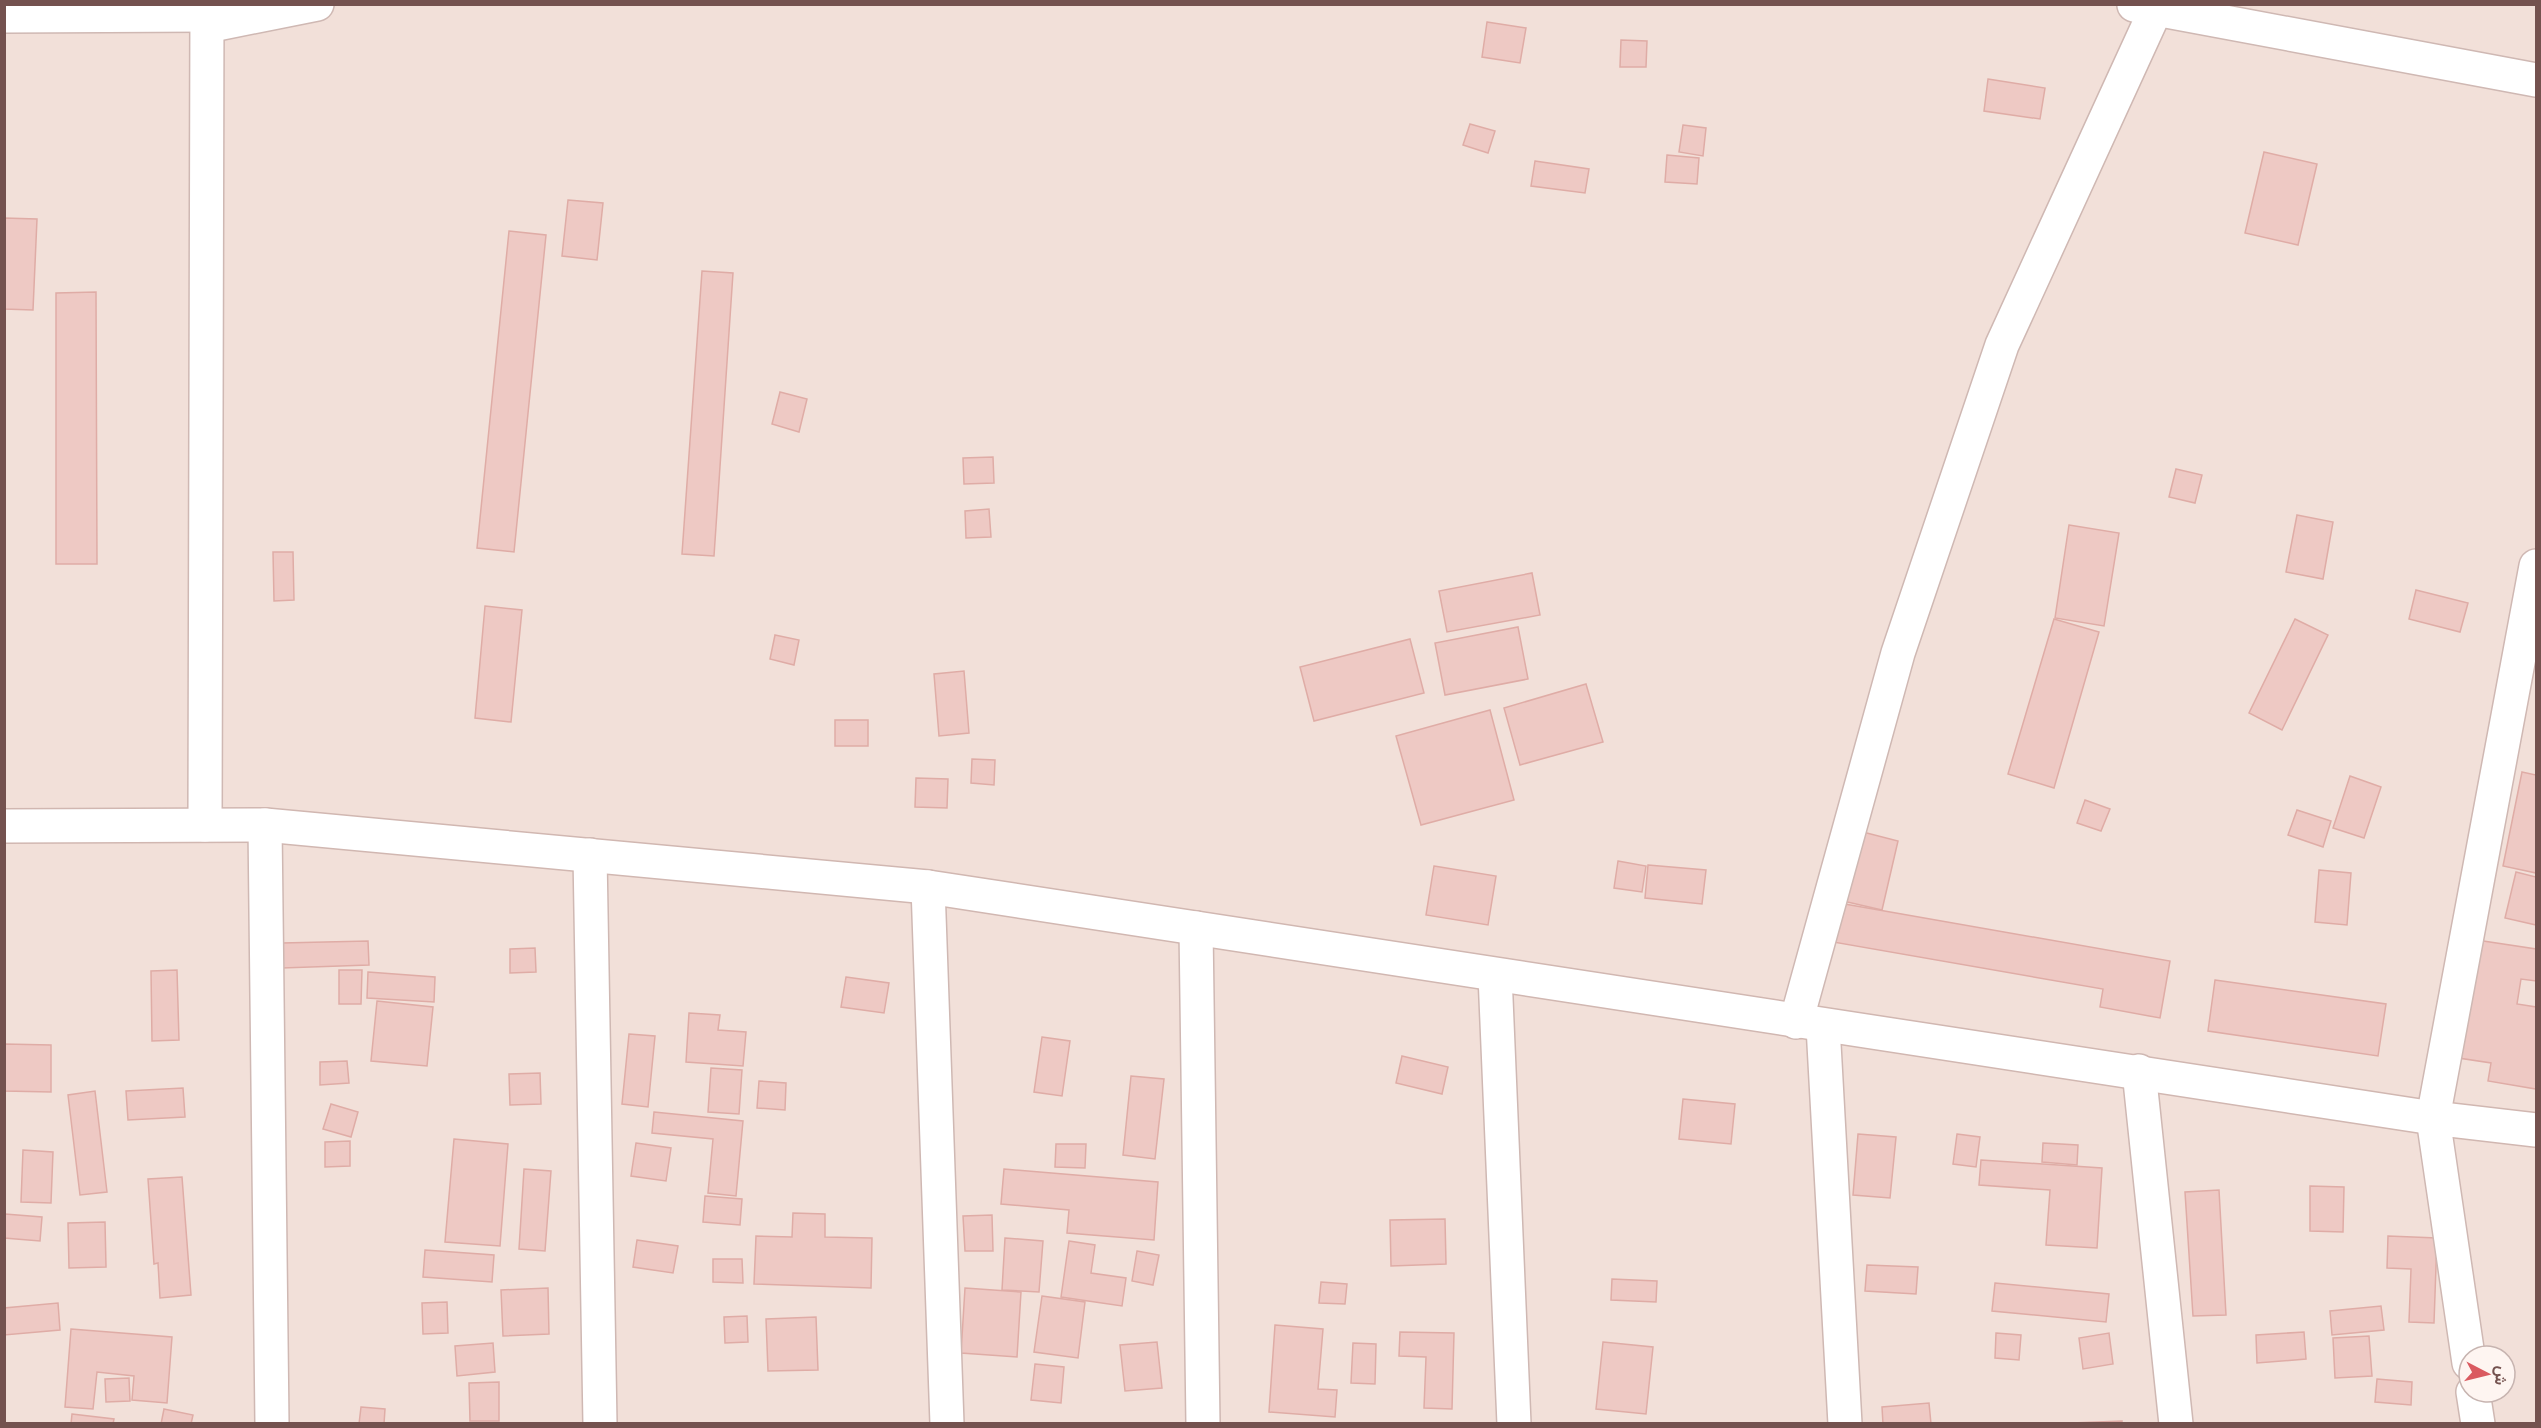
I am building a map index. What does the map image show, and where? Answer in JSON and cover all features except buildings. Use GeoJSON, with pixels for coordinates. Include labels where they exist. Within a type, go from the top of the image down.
{"type":"FeatureCollection","features":[{"type":"Feature","properties":{"kind":"street"},"geometry":{"type":"LineString","coordinates":[[4,16],[207,15],[317,4]]}},
{"type":"Feature","properties":{"kind":"street"},"geometry":{"type":"LineString","coordinates":[[1845,1424],[1810,1024],[1898,653],[2002,345],[2145,7],[2536,80]]}},
{"type":"Feature","properties":{"kind":"street"},"geometry":{"type":"LineString","coordinates":[[205,825],[207,15]]}},
{"type":"Feature","properties":{"kind":"street"},"geometry":{"type":"LineString","coordinates":[[2466,1344],[2433,1118],[2536,566]]}},
{"type":"Feature","properties":{"kind":"street"},"geometry":{"type":"LineString","coordinates":[[265,825],[272,1424]]}},
{"type":"Feature","properties":{"kind":"street"},"geometry":{"type":"LineString","coordinates":[[4,826],[265,825],[928,887],[1810,1024],[2139,1071],[2433,1118],[2536,1130]]}},
{"type":"Feature","properties":{"kind":"street"},"geometry":{"type":"LineString","coordinates":[[590,855],[600,1424]]}},
{"type":"Feature","properties":{"kind":"street"},"geometry":{"type":"LineString","coordinates":[[928,887],[947,1424]]}},
{"type":"Feature","properties":{"kind":"street"},"geometry":{"type":"LineString","coordinates":[[1196,928],[1203,1424]]}},
{"type":"Feature","properties":{"kind":"street"},"geometry":{"type":"LineString","coordinates":[[1495,975],[1514,1424]]}},
{"type":"Feature","properties":{"kind":"street"},"geometry":{"type":"LineString","coordinates":[[2139,1071],[2176,1424]]}},
{"type":"Feature","properties":{"kind":"street"},"geometry":{"type":"LineString","coordinates":[[2475,1404],[2478,1424]]}},
{"type":"Feature","properties":{"kind":"shaded area"},"geometry":{"type":"Polygon","coordinates":[[[5,5],[2536,5],[2536,1423],[5,1424],[5,5]]]}}]}
